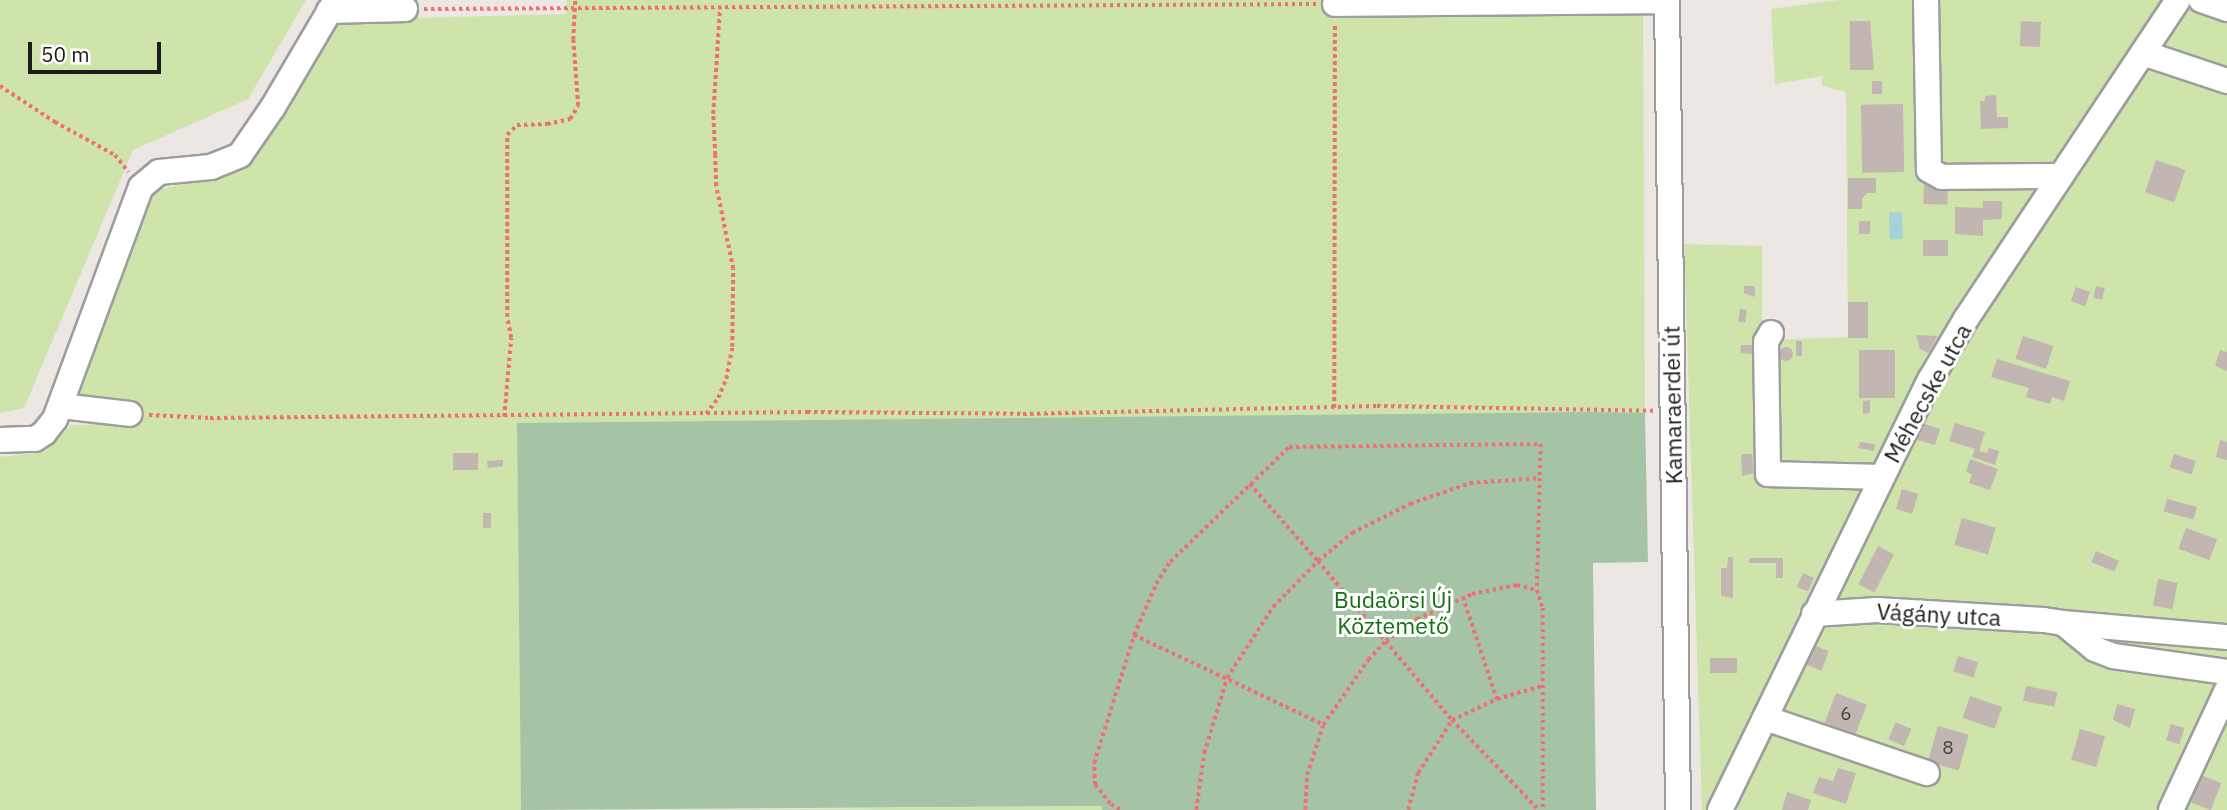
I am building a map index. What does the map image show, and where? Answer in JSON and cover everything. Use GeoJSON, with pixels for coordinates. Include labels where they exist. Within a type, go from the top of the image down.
{"type":"FeatureCollection","features":[{"type":"Feature","properties":{"kind":"street"},"geometry":{"type":"LineString","coordinates":[[1926,0],[1929,170],[1942,177],[2061,176]]}},
{"type":"Feature","properties":{"kind":"street","name":"Méhecske utca"},"geometry":{"type":"LineString","coordinates":[[1720,810],[1930,380],[2178,0]]}},
{"type":"Feature","properties":{"kind":"street"},"geometry":{"type":"LineString","coordinates":[[2201,0],[2227,9]]}},
{"type":"Feature","properties":{"kind":"street"},"geometry":{"type":"LineString","coordinates":[[1335,4],[1667,1]]}},
{"type":"Feature","properties":{"kind":"street","name":"Kamaraerdei út"},"geometry":{"type":"LineString","coordinates":[[1667,1],[1678,810]]}},
{"type":"Feature","properties":{"kind":"street"},"geometry":{"type":"LineString","coordinates":[[0,440],[40,436],[49,428],[61,406],[141,187],[159,172],[211,167],[240,155],[273,107],[333,5],[404,9]]}},
{"type":"Feature","properties":{"kind":"street"},"geometry":{"type":"LineString","coordinates":[[2143,53],[2227,81]]}},
{"type":"Feature","properties":{"kind":"street"},"geometry":{"type":"LineString","coordinates":[[1771,333],[1766,342],[1768,474],[1881,477]]}},
{"type":"Feature","properties":{"kind":"street"},"geometry":{"type":"LineString","coordinates":[[61,406],[130,414]]}},
{"type":"Feature","properties":{"kind":"street","name":"Vágány utca"},"geometry":{"type":"LineString","coordinates":[[1814,614],[1877,610],[2227,637]]}},
{"type":"Feature","properties":{"kind":"street"},"geometry":{"type":"LineString","coordinates":[[2063,623],[2095,649],[2113,656],[2227,672]]}},
{"type":"Feature","properties":{"kind":"street"},"geometry":{"type":"LineString","coordinates":[[2171,810],[2218,729],[2227,690]]}},
{"type":"Feature","properties":{"kind":"street"},"geometry":{"type":"LineString","coordinates":[[1765,718],[1927,773]]}},
{"type":"Feature","properties":{"kind":"path"},"geometry":{"type":"LineString","coordinates":[[504,417],[511,338],[507,317],[508,135],[517,125],[547,124],[570,119],[579,106],[573,40],[575,0]]}},
{"type":"Feature","properties":{"kind":"path"},"geometry":{"type":"LineString","coordinates":[[404,9],[1065,3],[1335,4],[1334,409]]}},
{"type":"Feature","properties":{"kind":"path"},"geometry":{"type":"LineString","coordinates":[[706,414],[718,398],[726,379],[732,347],[733,269],[716,186],[714,141],[720,7]]}},
{"type":"Feature","properties":{"kind":"path"},"geometry":{"type":"LineString","coordinates":[[0,86],[55,122],[115,155],[141,187]]}},
{"type":"Feature","properties":{"kind":"path"},"geometry":{"type":"LineString","coordinates":[[130,414],[210,418],[1023,414],[1377,406],[1672,412]]}},
{"type":"Feature","properties":{"kind":"path"},"geometry":{"type":"LineString","coordinates":[[1120,810],[1110,804],[1095,785],[1094,763],[1134,635],[1156,584],[1170,562],[1289,447],[1541,444],[1537,590],[1543,608],[1541,810]]}},
{"type":"Feature","properties":{"kind":"path"},"geometry":{"type":"LineString","coordinates":[[1196,810],[1204,753],[1227,678],[1273,607],[1318,561],[1352,533],[1410,504],[1470,483],[1540,478]]}},
{"type":"Feature","properties":{"kind":"path"},"geometry":{"type":"LineString","coordinates":[[1250,484],[1452,720],[1541,810]]}},
{"type":"Feature","properties":{"kind":"path"},"geometry":{"type":"LineString","coordinates":[[1305,810],[1307,775],[1323,724],[1351,680],[1386,641],[1417,619],[1463,597],[1517,585],[1537,590]]}},
{"type":"Feature","properties":{"kind":"path"},"geometry":{"type":"LineString","coordinates":[[1463,597],[1497,699]]}},
{"type":"Feature","properties":{"kind":"path"},"geometry":{"type":"LineString","coordinates":[[1134,635],[1323,724]]}},
{"type":"Feature","properties":{"kind":"path"},"geometry":{"type":"LineString","coordinates":[[1408,810],[1418,773],[1452,720],[1497,699],[1542,686]]}},
{"type":"Feature","properties":{"kind":"green space"},"geometry":{"type":"Polygon","coordinates":[[[0,0],[306,0],[248,99],[133,150],[24,408],[0,413],[0,0]]]}},
{"type":"Feature","properties":{"kind":"green space"},"geometry":{"type":"Polygon","coordinates":[[[567,0],[1643,0],[1645,413],[517,423],[521,810],[0,810],[0,457],[45,452],[71,425],[92,425],[73,396],[155,191],[249,166],[336,20],[566,14],[567,0]]]}},
{"type":"Feature","properties":{"kind":"green space"},"geometry":{"type":"Polygon","coordinates":[[[1839,0],[2227,0],[2227,810],[1702,810],[1684,244],[1762,246],[1762,402],[1773,340],[1848,337],[1846,92],[1822,86],[1822,76],[1775,84],[1771,9],[1839,0]]]}},
{"type":"Feature","properties":{"kind":"green space","name":"Budaörsi Új Köztemető"},"geometry":{"type":"Polygon","coordinates":[[[1645,413],[1648,562],[1593,563],[1596,810],[1102,810],[1102,806],[521,810],[517,423],[1645,413]]]}},
{"type":"Feature","properties":{"kind":"green space"},"geometry":{"type":"Polygon","coordinates":[[[1102,806],[1102,810],[706,810],[1102,806]]]}},
{"type":"Feature","properties":{"kind":"water"},"geometry":{"type":"Polygon","coordinates":[[[1889,212],[1902,212],[1903,239],[1890,239],[1889,212]]]}},
{"type":"Feature","properties":{"kind":"building"},"geometry":{"type":"Polygon","coordinates":[[[1850,21],[1870,21],[1874,70],[1850,70],[1850,21]]]}},
{"type":"Feature","properties":{"kind":"building"},"geometry":{"type":"Polygon","coordinates":[[[2021,21],[2041,22],[2040,47],[2020,46],[2021,21]]]}},
{"type":"Feature","properties":{"kind":"building"},"geometry":{"type":"Polygon","coordinates":[[[1872,81],[1882,81],[1882,94],[1872,94],[1872,81]]]}},
{"type":"Feature","properties":{"kind":"building"},"geometry":{"type":"Polygon","coordinates":[[[1996,95],[1997,117],[2008,117],[2008,128],[1981,129],[1980,101],[1985,101],[1985,96],[1996,95]]]}},
{"type":"Feature","properties":{"kind":"building"},"geometry":{"type":"Polygon","coordinates":[[[1903,104],[1904,172],[1862,173],[1861,105],[1903,104]]]}},
{"type":"Feature","properties":{"kind":"building"},"geometry":{"type":"Polygon","coordinates":[[[2156,160],[2185,170],[2174,202],[2145,192],[2156,160]]]}},
{"type":"Feature","properties":{"kind":"building"},"geometry":{"type":"Polygon","coordinates":[[[1848,178],[1876,178],[1876,193],[1867,193],[1862,199],[1862,209],[1848,209],[1848,178]]]}},
{"type":"Feature","properties":{"kind":"building"},"geometry":{"type":"Polygon","coordinates":[[[1924,184],[1948,185],[1947,205],[1923,204],[1924,184]]]}},
{"type":"Feature","properties":{"kind":"building"},"geometry":{"type":"Polygon","coordinates":[[[1983,201],[2002,201],[2002,219],[1983,220],[1983,236],[1955,234],[1955,207],[1983,208],[1983,201]]]}},
{"type":"Feature","properties":{"kind":"building"},"geometry":{"type":"Polygon","coordinates":[[[1859,221],[1870,221],[1870,234],[1859,234],[1859,221]]]}},
{"type":"Feature","properties":{"kind":"building"},"geometry":{"type":"Polygon","coordinates":[[[1923,240],[1948,240],[1948,256],[1923,256],[1923,240]]]}},
{"type":"Feature","properties":{"kind":"building"},"geometry":{"type":"Polygon","coordinates":[[[1744,286],[1755,286],[1755,297],[1744,293],[1744,286]]]}},
{"type":"Feature","properties":{"kind":"building"},"geometry":{"type":"Polygon","coordinates":[[[2096,286],[2105,288],[2102,300],[2093,298],[2096,286]]]}},
{"type":"Feature","properties":{"kind":"building"},"geometry":{"type":"Polygon","coordinates":[[[2076,287],[2090,292],[2085,306],[2071,301],[2076,287]]]}},
{"type":"Feature","properties":{"kind":"building"},"geometry":{"type":"Polygon","coordinates":[[[1848,302],[1868,302],[1868,338],[1848,338],[1848,302]]]}},
{"type":"Feature","properties":{"kind":"building"},"geometry":{"type":"Polygon","coordinates":[[[1740,309],[1747,310],[1745,323],[1738,322],[1740,309]]]}},
{"type":"Feature","properties":{"kind":"building"},"geometry":{"type":"Polygon","coordinates":[[[1916,335],[1938,336],[1928,353],[1920,349],[1916,335]]]}},
{"type":"Feature","properties":{"kind":"building"},"geometry":{"type":"Polygon","coordinates":[[[2023,336],[2053,346],[2046,369],[2016,359],[2023,336]]]}},
{"type":"Feature","properties":{"kind":"building"},"geometry":{"type":"Polygon","coordinates":[[[1796,341],[1802,341],[1802,356],[1796,356],[1796,341]]]}},
{"type":"Feature","properties":{"kind":"building"},"geometry":{"type":"Polygon","coordinates":[[[1741,345],[1752,345],[1752,354],[1740,353],[1741,345]]]}},
{"type":"Feature","properties":{"kind":"building"},"geometry":{"type":"Polygon","coordinates":[[[1783,347],[1789,347],[1793,354],[1789,361],[1783,361],[1779,357],[1779,351],[1783,347]]]}},
{"type":"Feature","properties":{"kind":"building"},"geometry":{"type":"Polygon","coordinates":[[[1859,350],[1895,350],[1895,398],[1859,398],[1859,350]]]}},
{"type":"Feature","properties":{"kind":"building"},"geometry":{"type":"Polygon","coordinates":[[[2220,350],[2227,352],[2227,371],[2215,366],[2220,350]]]}},
{"type":"Feature","properties":{"kind":"building"},"geometry":{"type":"Polygon","coordinates":[[[1997,359],[2070,381],[2064,401],[2052,397],[2050,404],[2026,397],[2029,388],[1991,377],[1997,359]]]}},
{"type":"Feature","properties":{"kind":"building"},"geometry":{"type":"Polygon","coordinates":[[[1870,400],[1870,413],[1863,414],[1863,401],[1870,400]]]}},
{"type":"Feature","properties":{"kind":"building"},"geometry":{"type":"Polygon","coordinates":[[[1922,423],[1940,429],[1935,445],[1914,439],[1922,423]]]}},
{"type":"Feature","properties":{"kind":"building"},"geometry":{"type":"Polygon","coordinates":[[[1955,423],[1985,432],[1979,451],[1987,453],[1989,448],[1999,451],[1995,465],[1972,457],[1975,449],[1949,441],[1955,423]]]}},
{"type":"Feature","properties":{"kind":"building"},"geometry":{"type":"Polygon","coordinates":[[[2220,440],[2227,442],[2227,460],[2216,457],[2220,440]]]}},
{"type":"Feature","properties":{"kind":"building"},"geometry":{"type":"Polygon","coordinates":[[[1860,442],[1875,444],[1874,451],[1858,448],[1860,442]]]}},
{"type":"Feature","properties":{"kind":"building"},"geometry":{"type":"Polygon","coordinates":[[[453,453],[478,453],[478,470],[453,470],[453,453]]]}},
{"type":"Feature","properties":{"kind":"building"},"geometry":{"type":"Polygon","coordinates":[[[1741,454],[1752,454],[1754,473],[1742,476],[1741,454]]]}},
{"type":"Feature","properties":{"kind":"building"},"geometry":{"type":"Polygon","coordinates":[[[2174,454],[2196,461],[2192,474],[2170,467],[2174,454]]]}},
{"type":"Feature","properties":{"kind":"building"},"geometry":{"type":"Polygon","coordinates":[[[1970,459],[1998,469],[1990,490],[1969,483],[1972,474],[1966,472],[1970,459]]]}},
{"type":"Feature","properties":{"kind":"building"},"geometry":{"type":"Polygon","coordinates":[[[503,460],[503,466],[488,468],[487,461],[503,460]]]}},
{"type":"Feature","properties":{"kind":"building"},"geometry":{"type":"Polygon","coordinates":[[[1902,489],[1918,494],[1912,514],[1896,509],[1902,489]]]}},
{"type":"Feature","properties":{"kind":"building"},"geometry":{"type":"Polygon","coordinates":[[[2167,499],[2197,507],[2194,520],[2164,512],[2167,499]]]}},
{"type":"Feature","properties":{"kind":"building"},"geometry":{"type":"Polygon","coordinates":[[[483,513],[491,513],[491,528],[483,528],[483,513]]]}},
{"type":"Feature","properties":{"kind":"building"},"geometry":{"type":"Polygon","coordinates":[[[1962,518],[1996,528],[1988,555],[1954,545],[1962,518]]]}},
{"type":"Feature","properties":{"kind":"building"},"geometry":{"type":"Polygon","coordinates":[[[2186,528],[2217,539],[2209,560],[2178,549],[2186,528]]]}},
{"type":"Feature","properties":{"kind":"building"},"geometry":{"type":"Polygon","coordinates":[[[1878,546],[1894,554],[1875,592],[1858,584],[1878,546]]]}},
{"type":"Feature","properties":{"kind":"building"},"geometry":{"type":"Polygon","coordinates":[[[2096,551],[2119,561],[2114,572],[2091,562],[2096,551]]]}},
{"type":"Feature","properties":{"kind":"building"},"geometry":{"type":"Polygon","coordinates":[[[1728,557],[1733,557],[1733,598],[1721,596],[1721,568],[1727,568],[1728,557]]]}},
{"type":"Feature","properties":{"kind":"building"},"geometry":{"type":"Polygon","coordinates":[[[1749,558],[1783,558],[1783,578],[1776,578],[1776,563],[1749,563],[1749,558]]]}},
{"type":"Feature","properties":{"kind":"building"},"geometry":{"type":"Polygon","coordinates":[[[1803,573],[1814,578],[1808,592],[1797,587],[1803,573]]]}},
{"type":"Feature","properties":{"kind":"building"},"geometry":{"type":"Polygon","coordinates":[[[2158,579],[2178,583],[2172,609],[2153,606],[2158,579]]]}},
{"type":"Feature","properties":{"kind":"building"},"geometry":{"type":"Polygon","coordinates":[[[1813,645],[1829,651],[1821,671],[1805,665],[1813,645]]]}},
{"type":"Feature","properties":{"kind":"building"},"geometry":{"type":"Polygon","coordinates":[[[1958,656],[1978,662],[1973,677],[1953,671],[1958,656]]]}},
{"type":"Feature","properties":{"kind":"building"},"geometry":{"type":"Polygon","coordinates":[[[1710,658],[1737,658],[1737,673],[1710,673],[1710,658]]]}},
{"type":"Feature","properties":{"kind":"building"},"geometry":{"type":"Polygon","coordinates":[[[2026,686],[2057,692],[2055,707],[2023,701],[2026,686]]]}},
{"type":"Feature","properties":{"kind":"building"},"geometry":{"type":"Polygon","coordinates":[[[1836,693],[1867,705],[1855,735],[1825,723],[1836,693]]]}},
{"type":"Feature","properties":{"kind":"building"},"geometry":{"type":"Polygon","coordinates":[[[1970,696],[2002,707],[1995,729],[1963,718],[1970,696]]]}},
{"type":"Feature","properties":{"kind":"building"},"geometry":{"type":"Polygon","coordinates":[[[2117,704],[2135,709],[2130,728],[2113,720],[2117,704]]]}},
{"type":"Feature","properties":{"kind":"building"},"geometry":{"type":"Polygon","coordinates":[[[1896,722],[1912,729],[1904,746],[1888,739],[1896,722]]]}},
{"type":"Feature","properties":{"kind":"building"},"geometry":{"type":"Polygon","coordinates":[[[2171,724],[2184,728],[2179,744],[2166,740],[2171,724]]]}},
{"type":"Feature","properties":{"kind":"building"},"geometry":{"type":"Polygon","coordinates":[[[1938,726],[1969,735],[1959,770],[1928,762],[1938,726]]]}},
{"type":"Feature","properties":{"kind":"building"},"geometry":{"type":"Polygon","coordinates":[[[2080,729],[2105,736],[2096,767],[2071,760],[2080,729]]]}},
{"type":"Feature","properties":{"kind":"building"},"geometry":{"type":"Polygon","coordinates":[[[1838,768],[1856,773],[1846,804],[1813,793],[1819,777],[1833,781],[1838,768]]]}},
{"type":"Feature","properties":{"kind":"building"},"geometry":{"type":"Polygon","coordinates":[[[2201,775],[2221,783],[2211,810],[2190,802],[2201,775]]]}},
{"type":"Feature","properties":{"kind":"building"},"geometry":{"type":"Polygon","coordinates":[[[1787,792],[1811,800],[1808,810],[1782,810],[1787,792]]]}}]}
